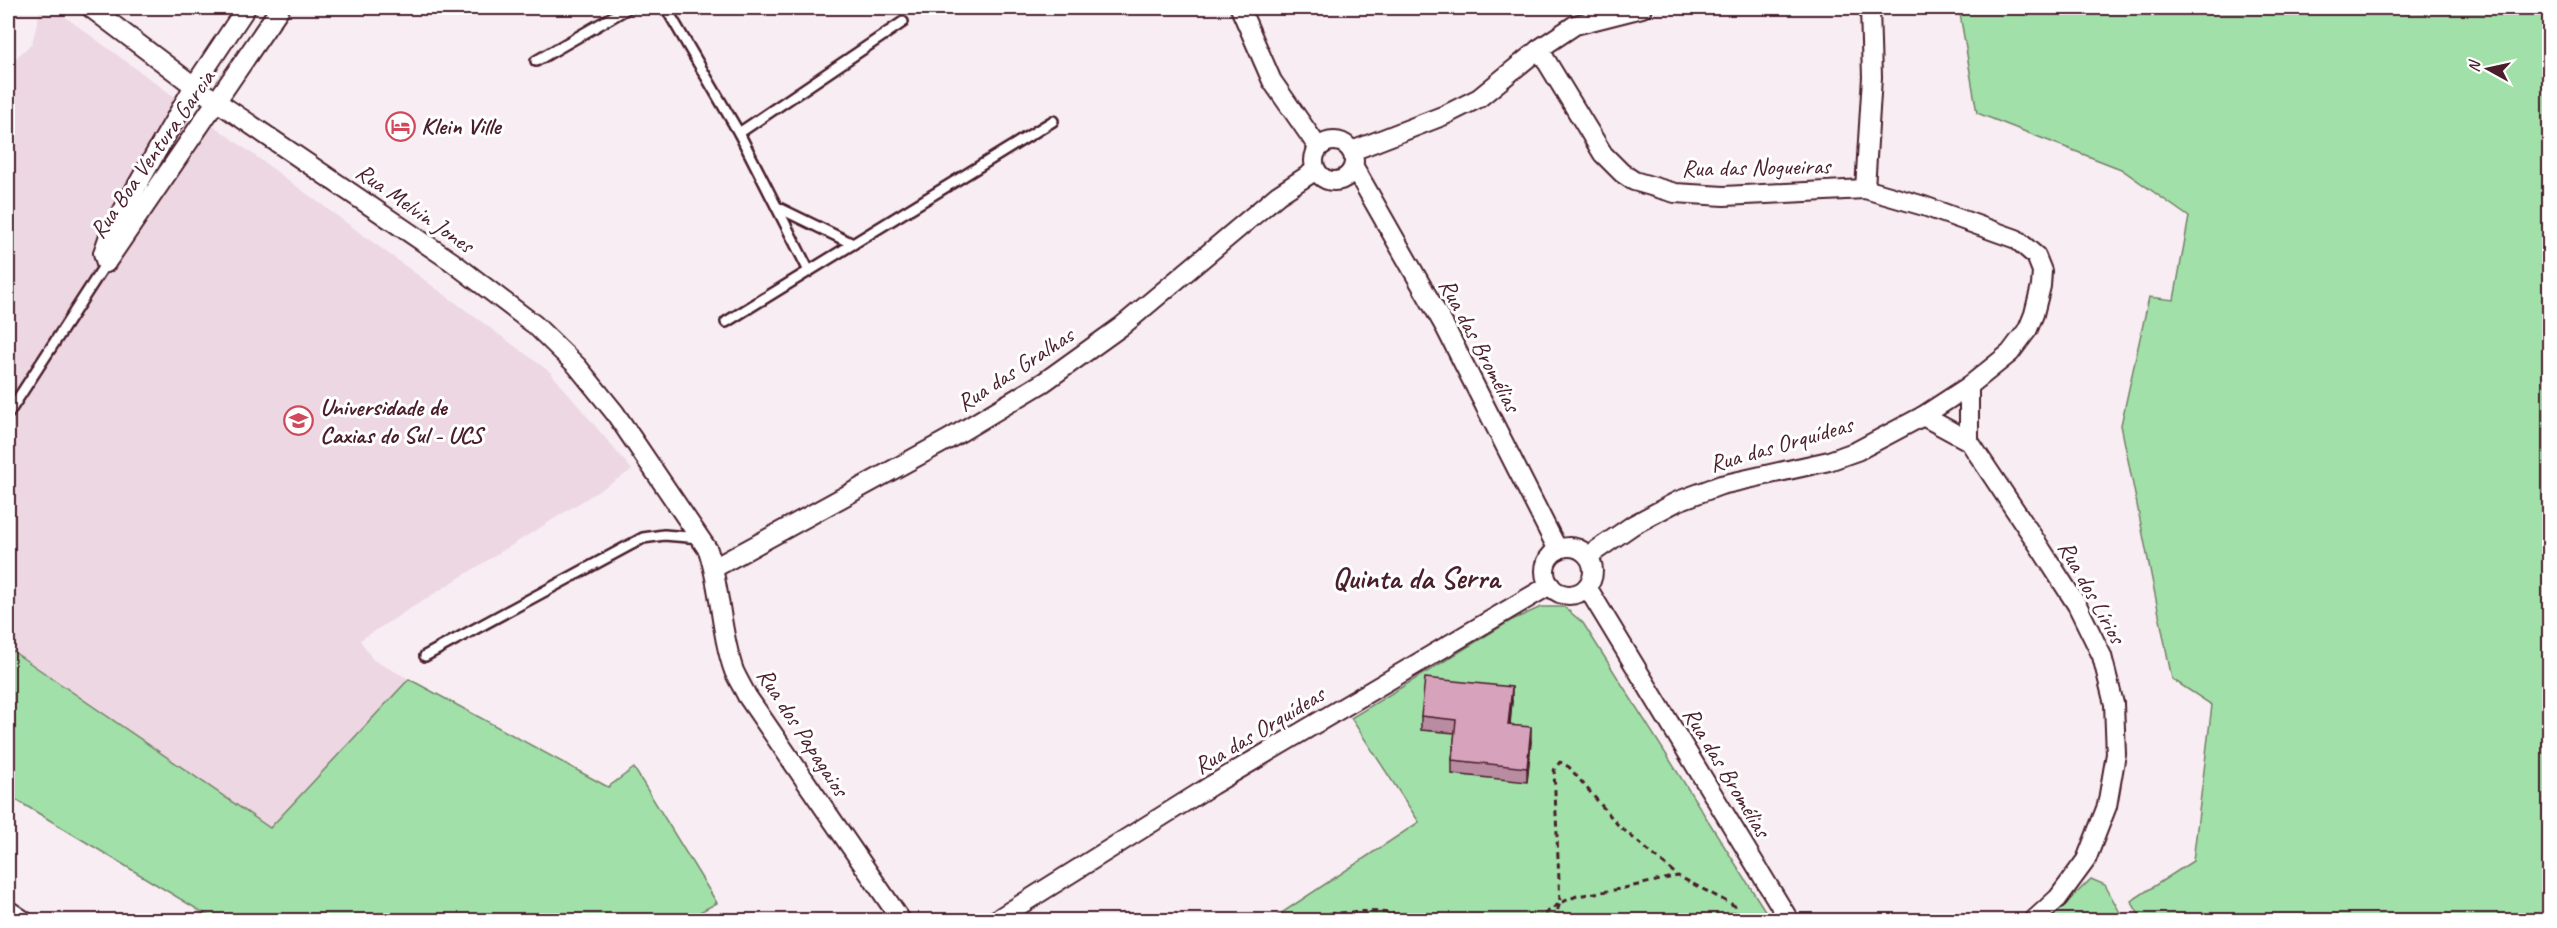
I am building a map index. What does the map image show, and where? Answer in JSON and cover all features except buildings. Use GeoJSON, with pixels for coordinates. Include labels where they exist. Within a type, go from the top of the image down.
{"type":"FeatureCollection","features":[{"type":"Feature","properties":{"kind":"street","name":"Rua Melvin Jones"},"geometry":{"type":"LineString","coordinates":[[91,8],[194,86],[452,261],[535,326],[583,374],[615,413],[670,491]]}},
{"type":"Feature","properties":{"kind":"street","name":"Rua Boa Ventura Garcia"},"geometry":{"type":"LineString","coordinates":[[106,262],[103,253],[105,243],[194,86],[246,8]]}},
{"type":"Feature","properties":{"kind":"street","name":"Rua Boa Ventura Garcia"},"geometry":{"type":"LineString","coordinates":[[106,262],[218,102],[280,8]]}},
{"type":"Feature","properties":{"kind":"street"},"geometry":{"type":"LineString","coordinates":[[1240,8],[1272,81],[1318,147]]}},
{"type":"Feature","properties":{"kind":"street"},"geometry":{"type":"LineString","coordinates":[[1353,159],[1340,141],[1332,140],[1318,147],[1313,162],[1316,170],[1328,181],[1344,179],[1353,159],[1479,98],[1539,49],[1575,25],[1642,8]]}},
{"type":"Feature","properties":{"kind":"street"},"geometry":{"type":"LineString","coordinates":[[1866,189],[1872,77],[1870,8]]}},
{"type":"Feature","properties":{"kind":"street","name":"Rua das Nogueiras"},"geometry":{"type":"LineString","coordinates":[[1539,49],[1603,154],[1622,173],[1634,181],[1675,194],[1724,196],[1866,189]]}},
{"type":"Feature","properties":{"kind":"street","name":"Rua das Bromélias"},"geometry":{"type":"LineString","coordinates":[[1353,159],[1445,327],[1558,550]]}},
{"type":"Feature","properties":{"kind":"street","name":"Rua das Gralhas"},"geometry":{"type":"LineString","coordinates":[[714,568],[949,439],[1044,382],[1122,326],[1278,195],[1316,170]]}},
{"type":"Feature","properties":{"kind":"street","name":"Rua das Orquídeas"},"geometry":{"type":"LineString","coordinates":[[1588,556],[1633,525],[1678,501],[1721,485],[1829,461],[1857,451],[1923,416],[1969,386],[2010,353],[2028,329],[2042,286],[2042,271],[2036,256],[2027,246],[2008,235],[1866,189]]}},
{"type":"Feature","properties":{"kind":"street"},"geometry":{"type":"LineString","coordinates":[[1969,386],[1969,441]]}},
{"type":"Feature","properties":{"kind":"street","name":"Rua dos Lírios"},"geometry":{"type":"LineString","coordinates":[[1923,416],[1969,441],[2077,605],[2102,656],[2114,704],[2116,754],[2108,806],[2086,860],[2058,898],[2034,921]]}},
{"type":"Feature","properties":{"kind":"street","name":"Rua dos Papagaios"},"geometry":{"type":"LineString","coordinates":[[670,491],[708,550],[714,568],[734,670],[747,696],[902,921]]}},
{"type":"Feature","properties":{"kind":"street"},"geometry":{"type":"LineString","coordinates":[[1574,548],[1588,556],[1593,572],[1587,587],[1580,592],[1564,594],[1550,585],[1545,570],[1547,562],[1558,550],[1574,548]]}},
{"type":"Feature","properties":{"kind":"street","name":"Rua das Orquídeas"},"geometry":{"type":"LineString","coordinates":[[996,921],[1212,785],[1550,585]]}},
{"type":"Feature","properties":{"kind":"street","name":"Rua das Bromélias"},"geometry":{"type":"LineString","coordinates":[[1587,587],[1789,921]]}},
{"type":"Feature","properties":{"kind":"street"},"geometry":{"type":"LineString","coordinates":[[8,910],[23,921]]}},
{"type":"Feature","properties":{"kind":"lane"},"geometry":{"type":"LineString","coordinates":[[536,61],[628,8]]}},
{"type":"Feature","properties":{"kind":"lane"},"geometry":{"type":"LineString","coordinates":[[666,8],[739,133],[809,271]]}},
{"type":"Feature","properties":{"kind":"lane"},"geometry":{"type":"LineString","coordinates":[[739,133],[903,22]]}},
{"type":"Feature","properties":{"kind":"lane"},"geometry":{"type":"LineString","coordinates":[[726,322],[1053,121]]}},
{"type":"Feature","properties":{"kind":"lane"},"geometry":{"type":"LineString","coordinates":[[777,207],[853,244]]}},
{"type":"Feature","properties":{"kind":"lane"},"geometry":{"type":"LineString","coordinates":[[8,414],[106,262]]}},
{"type":"Feature","properties":{"kind":"lane"},"geometry":{"type":"LineString","coordinates":[[425,656],[643,538],[664,535],[700,538]]}},
{"type":"Feature","properties":{"kind":"path"},"geometry":{"type":"LineString","coordinates":[[1554,921],[1560,903],[1553,793],[1554,770],[1560,762],[1569,767],[1618,825],[1678,876],[1735,906],[1733,921]]}},
{"type":"Feature","properties":{"kind":"path"},"geometry":{"type":"LineString","coordinates":[[1536,921],[1560,903],[1577,896],[1678,876]]}},
{"type":"Feature","properties":{"kind":"path"},"geometry":{"type":"LineString","coordinates":[[1310,921],[1316,915],[1370,911],[1395,915],[1411,921]]}},
{"type":"Feature","properties":{"kind":"shaded area","name":"Universidade de Caxias do Sul - UCS"},"geometry":{"type":"Polygon","coordinates":[[[41,8],[53,8],[550,372],[632,470],[360,640],[373,660],[409,679],[270,828],[8,648],[8,58],[12,62],[32,43],[41,8]]]}},
{"type":"Feature","properties":{"kind":"green space"},"geometry":{"type":"Polygon","coordinates":[[[1959,8],[2549,8],[2549,920],[2142,920],[2131,901],[2193,861],[2212,705],[2172,679],[2121,425],[2149,297],[2174,300],[2189,217],[2121,169],[1977,113],[1959,8]]]}},
{"type":"Feature","properties":{"kind":"green space"},"geometry":{"type":"Polygon","coordinates":[[[1541,607],[1564,607],[1583,623],[1771,920],[1271,920],[1419,822],[1351,718],[1510,621],[1541,607]]]}},
{"type":"Feature","properties":{"kind":"green space"},"geometry":{"type":"Polygon","coordinates":[[[8,648],[270,828],[409,679],[608,787],[634,768],[717,903],[685,920],[215,920],[8,795],[8,648]]]}},
{"type":"Feature","properties":{"kind":"green space"},"geometry":{"type":"Polygon","coordinates":[[[2091,879],[2105,885],[2124,920],[2049,920],[2091,879]]]}},
{"type":"Feature","properties":{"kind":"place","name":"Klein Ville"},"geometry":{"type":"Point","coordinates":[400,126]}},
{"type":"Feature","properties":{"kind":"place","name":"Universidade de Caxias do Sul - UCS"},"geometry":{"type":"Point","coordinates":[299,421]}},
{"type":"Feature","properties":{"kind":"district","name":"Quinta da Serra"},"geometry":{"type":"Point","coordinates":[1416,578]}}]}
